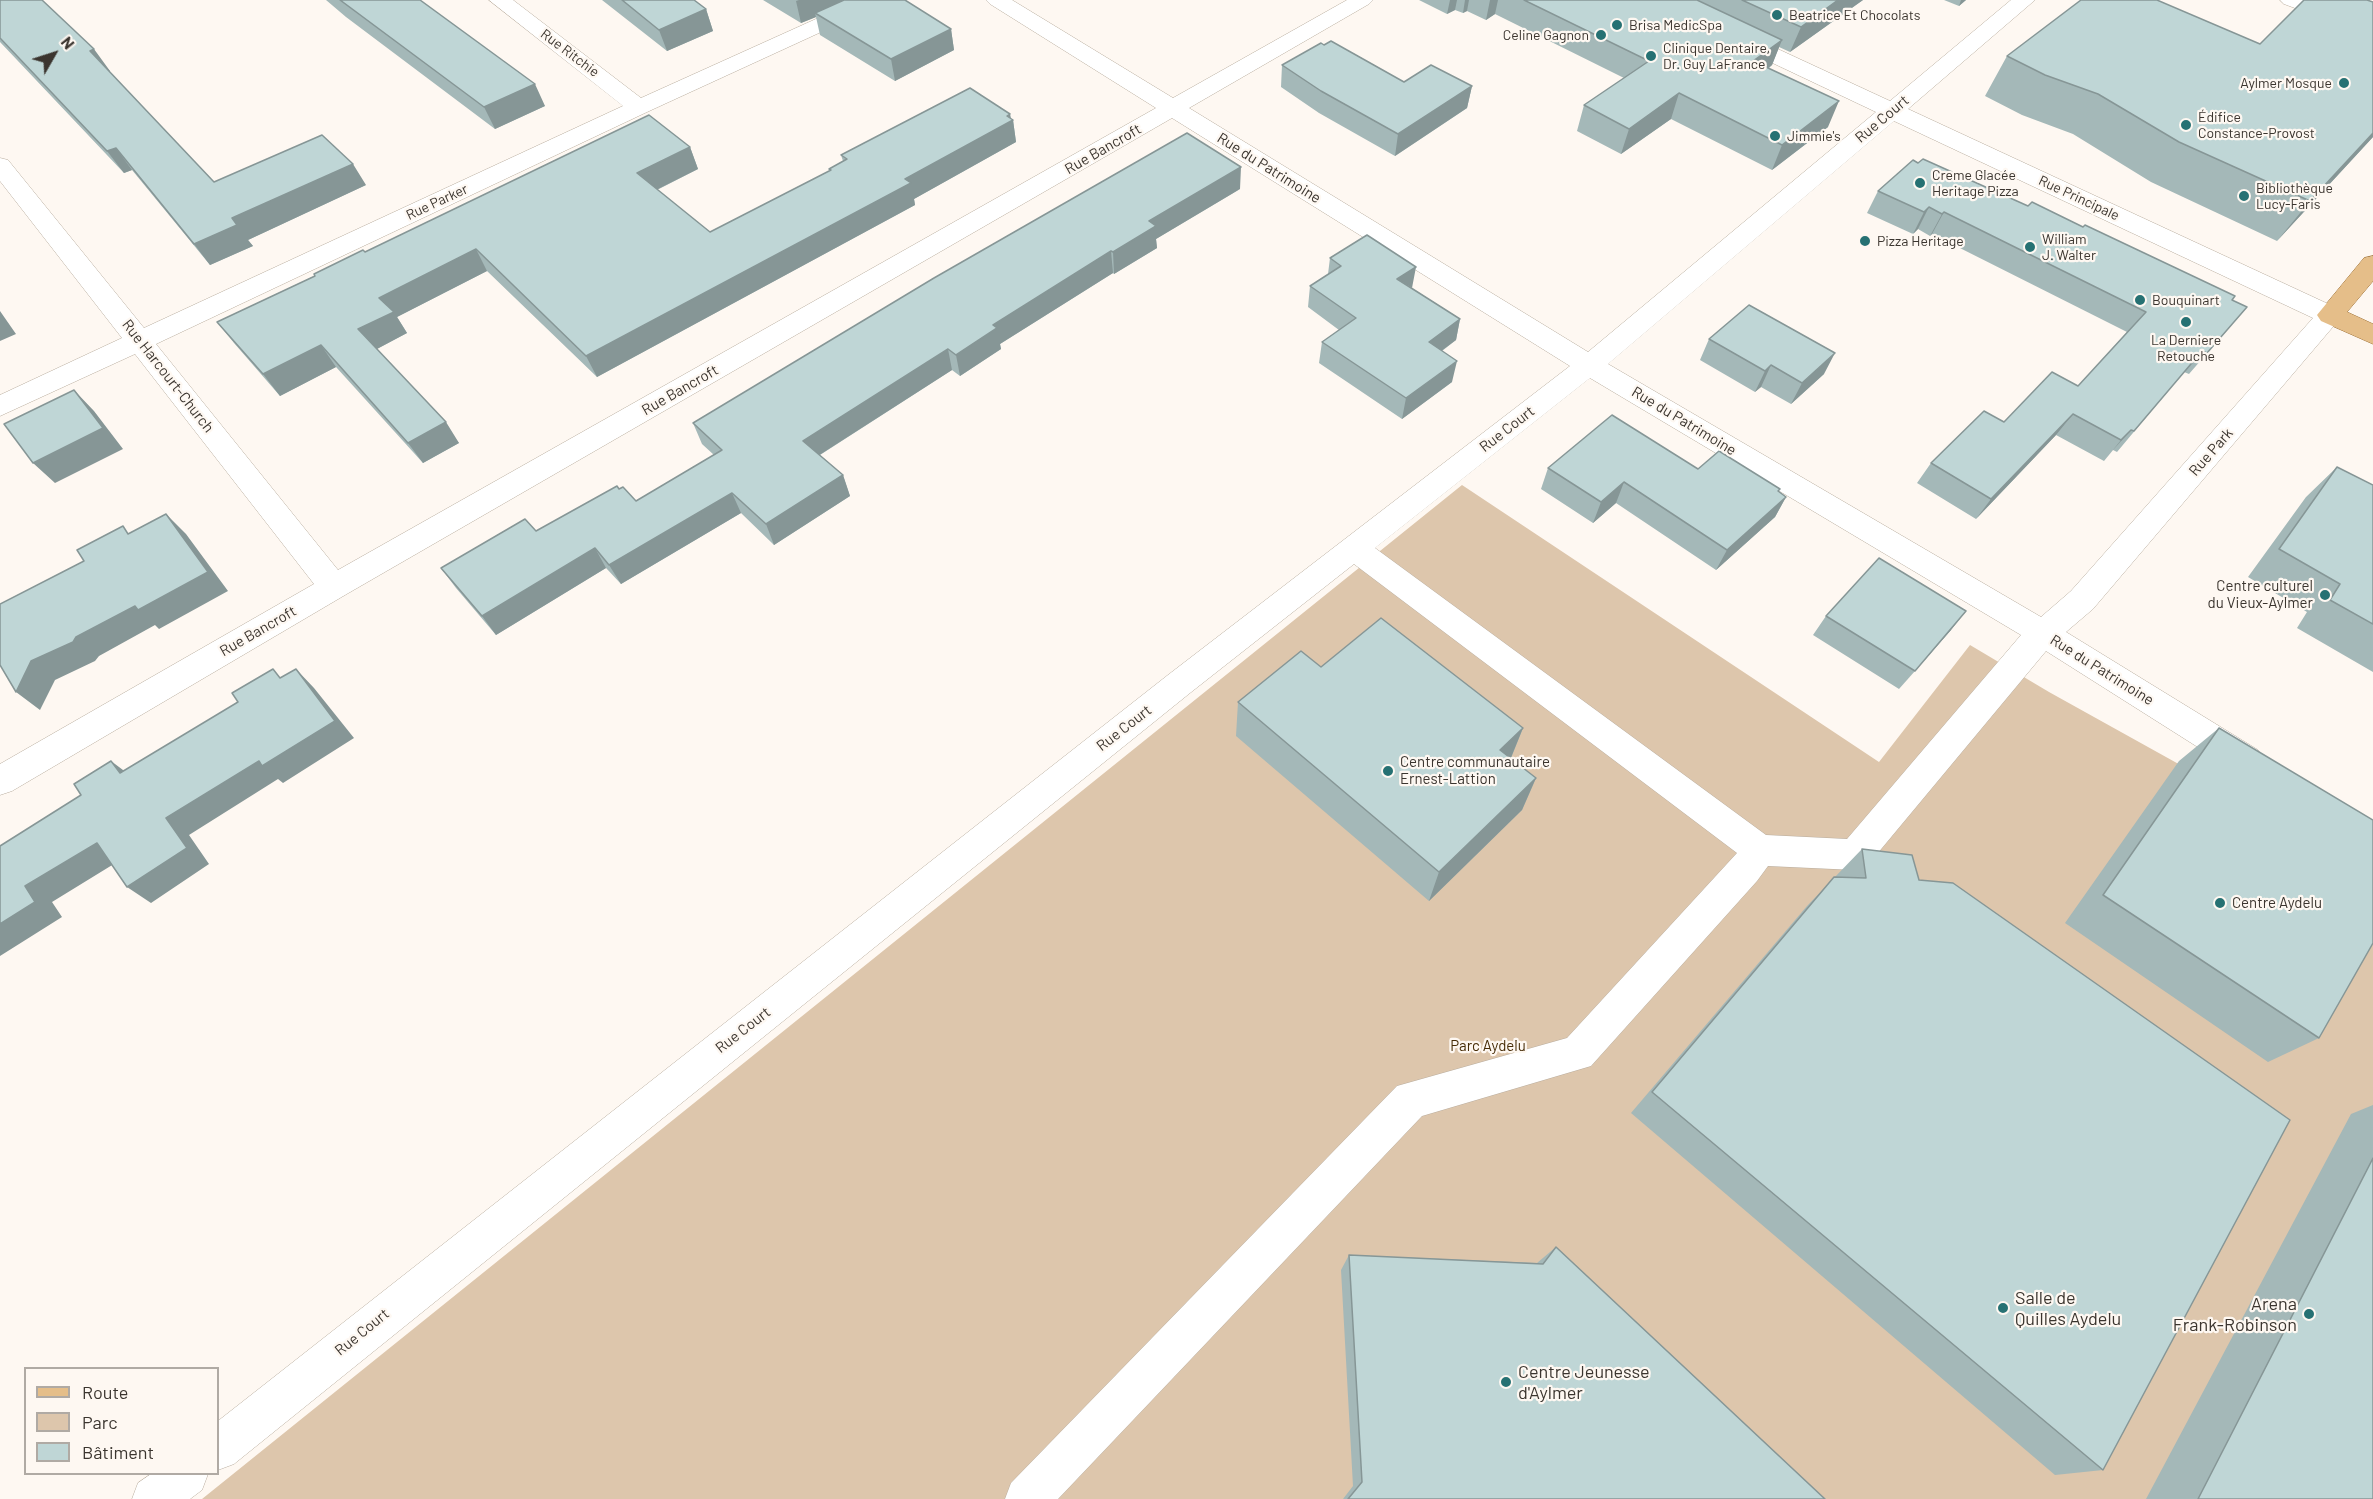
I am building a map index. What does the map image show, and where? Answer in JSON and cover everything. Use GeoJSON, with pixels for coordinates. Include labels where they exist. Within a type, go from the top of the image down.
{"type":"FeatureCollection","features":[{"type":"Feature","properties":{"kind":"main road","name":"Rue Park"},"geometry":{"type":"LineString","coordinates":[[2330,315],[2373,264]]}},
{"type":"Feature","properties":{"kind":"main road","name":"Rue Principale"},"geometry":{"type":"LineString","coordinates":[[2330,315],[2373,335]]}},
{"type":"Feature","properties":{"kind":"street","name":"Rue Ritchie"},"geometry":{"type":"LineString","coordinates":[[500,0],[639,107]]}},
{"type":"Feature","properties":{"kind":"street","name":"Rue Parker"},"geometry":{"type":"LineString","coordinates":[[0,405],[874,0]]}},
{"type":"Feature","properties":{"kind":"street","name":"Rue du Patrimoine"},"geometry":{"type":"LineString","coordinates":[[997,0],[1589,365],[2043,633],[2273,777]]}},
{"type":"Feature","properties":{"kind":"street","name":"Rue Bancroft"},"geometry":{"type":"LineString","coordinates":[[0,782],[334,587],[1362,0]]}},
{"type":"Feature","properties":{"kind":"street","name":"Rue Principale"},"geometry":{"type":"LineString","coordinates":[[1655,0],[2330,315]]}},
{"type":"Feature","properties":{"kind":"street","name":"Rue Court"},"geometry":{"type":"LineString","coordinates":[[219,1447],[1354,548],[1589,365],[2024,0]]}},
{"type":"Feature","properties":{"kind":"street"},"geometry":{"type":"LineString","coordinates":[[2291,0],[2373,31]]}},
{"type":"Feature","properties":{"kind":"street","name":"Rue Harcourt-Church"},"geometry":{"type":"LineString","coordinates":[[0,165],[334,587]]}},
{"type":"Feature","properties":{"kind":"street","name":"Rue Park"},"geometry":{"type":"LineString","coordinates":[[1759,850],[1855,855],[2043,633],[2082,600],[2330,315]]}},
{"type":"Feature","properties":{"kind":"street"},"geometry":{"type":"LineString","coordinates":[[1028,1499],[1411,1100],[1578,1053],[1744,870],[1759,850],[1354,548]]}},
{"type":"Feature","properties":{"kind":"street"},"geometry":{"type":"LineString","coordinates":[[154,1499],[184,1475]]}},
{"type":"Feature","properties":{"kind":"green space","name":"Parc Aydelu"},"geometry":{"type":"Polygon","coordinates":[[[1462,485],[1879,762],[1970,645],[2049,692],[2373,872],[2373,1499],[202,1499],[1462,485]]]}},
{"type":"Feature","properties":{"kind":"building"},"geometry":{"type":"Polygon","coordinates":[[[0,0],[42,0],[94,49],[90,51],[214,182],[322,135],[353,164],[232,218],[237,225],[194,244],[116,148],[107,151],[0,38],[0,0]]]}},
{"type":"Feature","properties":{"kind":"building"},"geometry":{"type":"Polygon","coordinates":[[[340,0],[420,0],[535,84],[484,107],[340,0]]]}},
{"type":"Feature","properties":{"kind":"building"},"geometry":{"type":"Polygon","coordinates":[[[622,0],[694,0],[706,9],[659,30],[622,0]]]}},
{"type":"Feature","properties":{"kind":"building"},"geometry":{"type":"Polygon","coordinates":[[[844,0],[905,0],[951,29],[891,59],[815,13],[844,0]]]}},
{"type":"Feature","properties":{"kind":"building"},"geometry":{"type":"Polygon","coordinates":[[[1524,0],[1697,0],[1782,40],[1753,61],[1839,101],[1782,145],[1679,93],[1629,129],[1584,105],[1649,61],[1524,0]]]}},
{"type":"Feature","properties":{"kind":"building"},"geometry":{"type":"Polygon","coordinates":[[[1742,0],[1838,0],[1801,27],[1742,0]]]}},
{"type":"Feature","properties":{"kind":"building"},"geometry":{"type":"Polygon","coordinates":[[[2081,0],[2157,0],[2260,44],[2304,0],[2367,0],[2373,2],[2373,133],[2310,201],[2179,142],[2098,94],[2045,75],[2007,56],[2081,0]]]}},
{"type":"Feature","properties":{"kind":"building"},"geometry":{"type":"Polygon","coordinates":[[[1331,41],[1404,82],[1431,65],[1472,86],[1398,134],[1321,91],[1282,65],[1321,43],[1324,45],[1331,41]]]}},
{"type":"Feature","properties":{"kind":"building"},"geometry":{"type":"Polygon","coordinates":[[[970,88],[1010,114],[1007,116],[1013,120],[905,179],[911,183],[586,356],[476,249],[379,298],[394,312],[358,329],[446,422],[408,443],[321,345],[263,374],[217,322],[315,276],[314,274],[363,250],[365,252],[649,115],[690,147],[637,173],[710,232],[831,170],[829,169],[847,159],[841,155],[970,88]]]}},
{"type":"Feature","properties":{"kind":"building"},"geometry":{"type":"Polygon","coordinates":[[[1187,133],[1241,167],[1149,221],[1156,226],[1113,252],[1111,251],[993,325],[997,328],[956,355],[948,349],[803,441],[843,475],[766,524],[732,493],[609,565],[595,548],[482,616],[441,568],[525,519],[536,531],[617,486],[619,489],[623,487],[636,501],[722,450],[693,423],[934,278],[1187,133]]]}},
{"type":"Feature","properties":{"kind":"building"},"geometry":{"type":"Polygon","coordinates":[[[1923,159],[2028,206],[2032,202],[2083,227],[2085,225],[2235,296],[2232,300],[2247,307],[2207,353],[2202,351],[2134,431],[2131,430],[2121,440],[2073,414],[1991,499],[1931,463],[1984,411],[2004,422],[2052,372],[2078,386],[2146,312],[1944,212],[1942,214],[1929,207],[1924,212],[1878,191],[1913,160],[1918,163],[1923,159]]]}},
{"type":"Feature","properties":{"kind":"building"},"geometry":{"type":"Polygon","coordinates":[[[1367,235],[1416,267],[1397,279],[1460,319],[1429,342],[1457,361],[1406,398],[1322,342],[1356,318],[1310,286],[1341,266],[1330,258],[1367,235]]]}},
{"type":"Feature","properties":{"kind":"building"},"geometry":{"type":"Polygon","coordinates":[[[1749,305],[1835,353],[1802,383],[1771,365],[1765,371],[1709,339],[1749,305]]]}},
{"type":"Feature","properties":{"kind":"building"},"geometry":{"type":"Polygon","coordinates":[[[74,390],[103,428],[33,463],[4,424],[74,390]]]}},
{"type":"Feature","properties":{"kind":"building"},"geometry":{"type":"Polygon","coordinates":[[[1612,415],[1698,469],[1719,451],[1780,489],[1778,491],[1786,497],[1727,550],[1624,482],[1601,502],[1548,468],[1612,415]]]}},
{"type":"Feature","properties":{"kind":"building"},"geometry":{"type":"Polygon","coordinates":[[[2337,467],[2373,485],[2373,624],[2330,600],[2340,584],[2279,549],[2337,467]]]}},
{"type":"Feature","properties":{"kind":"building"},"geometry":{"type":"Polygon","coordinates":[[[166,514],[208,572],[138,610],[135,606],[76,637],[73,642],[31,661],[16,692],[0,665],[0,604],[84,561],[77,550],[123,526],[128,534],[166,514]]]}},
{"type":"Feature","properties":{"kind":"building"},"geometry":{"type":"Polygon","coordinates":[[[1879,558],[1966,611],[1915,671],[1826,616],[1879,558]]]}},
{"type":"Feature","properties":{"kind":"building","name":"Centre communautaire Ernest-Lattion"},"geometry":{"type":"Polygon","coordinates":[[[1381,618],[1523,728],[1500,750],[1536,778],[1439,872],[1238,702],[1301,651],[1321,667],[1381,618]]]}},
{"type":"Feature","properties":{"kind":"building"},"geometry":{"type":"Polygon","coordinates":[[[273,669],[280,678],[296,669],[335,721],[262,766],[259,761],[166,818],[187,848],[127,887],[97,843],[25,886],[35,902],[0,924],[0,846],[81,795],[74,784],[111,761],[120,773],[238,702],[232,693],[273,669]]]}},
{"type":"Feature","properties":{"kind":"building","name":"Centre Aydelu"},"geometry":{"type":"Polygon","coordinates":[[[2219,728],[2373,820],[2373,943],[2319,1038],[2103,895],[2219,728]]]}},
{"type":"Feature","properties":{"kind":"building","name":"Salle de Quilles Aydelu"},"geometry":{"type":"Polygon","coordinates":[[[1862,849],[1912,855],[1919,880],[1953,883],[2290,1120],[2103,1470],[1652,1092],[1834,877],[1866,878],[1862,849]]]}},
{"type":"Feature","properties":{"kind":"building","name":"Arena Frank-Robinson"},"geometry":{"type":"Polygon","coordinates":[[[2373,1158],[2373,1499],[2198,1499],[2373,1158]]]}},
{"type":"Feature","properties":{"kind":"building","name":"Centre Jeunesse d'Aylmer"},"geometry":{"type":"Polygon","coordinates":[[[1556,1247],[1825,1499],[1348,1499],[1362,1482],[1349,1255],[1543,1264],[1556,1247]]]}},
{"type":"Feature","properties":{"kind":"place","name":"Beatrice Et Chocolats"},"geometry":{"type":"Point","coordinates":[1777,15]}},
{"type":"Feature","properties":{"kind":"place","name":"Brisa MedicSpa"},"geometry":{"type":"Point","coordinates":[1617,25]}},
{"type":"Feature","properties":{"kind":"place","name":"Celine Gagnon"},"geometry":{"type":"Point","coordinates":[1601,35]}},
{"type":"Feature","properties":{"kind":"place","name":"Clinique Dentaire, Dr. Guy LaFrance"},"geometry":{"type":"Point","coordinates":[1651,56]}},
{"type":"Feature","properties":{"kind":"place","name":"Aylmer Mosque"},"geometry":{"type":"Point","coordinates":[2344,83]}},
{"type":"Feature","properties":{"kind":"place","name":"Édifice Constance-Provost"},"geometry":{"type":"Point","coordinates":[2186,125]}},
{"type":"Feature","properties":{"kind":"place","name":"Jimmie's"},"geometry":{"type":"Point","coordinates":[1775,136]}},
{"type":"Feature","properties":{"kind":"place","name":"Creme Glacée Heritage Pizza"},"geometry":{"type":"Point","coordinates":[1920,183]}},
{"type":"Feature","properties":{"kind":"place","name":"Bibliothèque Lucy-Faris"},"geometry":{"type":"Point","coordinates":[2244,196]}},
{"type":"Feature","properties":{"kind":"place","name":"Pizza Heritage"},"geometry":{"type":"Point","coordinates":[1865,241]}},
{"type":"Feature","properties":{"kind":"place","name":"William J. Walter"},"geometry":{"type":"Point","coordinates":[2030,247]}},
{"type":"Feature","properties":{"kind":"place","name":"Bouquinart"},"geometry":{"type":"Point","coordinates":[2140,300]}},
{"type":"Feature","properties":{"kind":"place","name":"La Derniere Retouche"},"geometry":{"type":"Point","coordinates":[2186,322]}},
{"type":"Feature","properties":{"kind":"place","name":"Centre culturel du Vieux-Aylmer"},"geometry":{"type":"Point","coordinates":[2325,595]}},
{"type":"Feature","properties":{"kind":"place","name":"Centre communautaire Ernest-Lattion"},"geometry":{"type":"Point","coordinates":[1388,771]}},
{"type":"Feature","properties":{"kind":"place","name":"Centre Aydelu"},"geometry":{"type":"Point","coordinates":[2220,903]}},
{"type":"Feature","properties":{"kind":"place","name":"Salle de Quilles Aydelu"},"geometry":{"type":"Point","coordinates":[2003,1308]}},
{"type":"Feature","properties":{"kind":"place","name":"Arena Frank-Robinson"},"geometry":{"type":"Point","coordinates":[2309,1314]}},
{"type":"Feature","properties":{"kind":"place","name":"Centre Jeunesse d'Aylmer"},"geometry":{"type":"Point","coordinates":[1506,1382]}}]}
